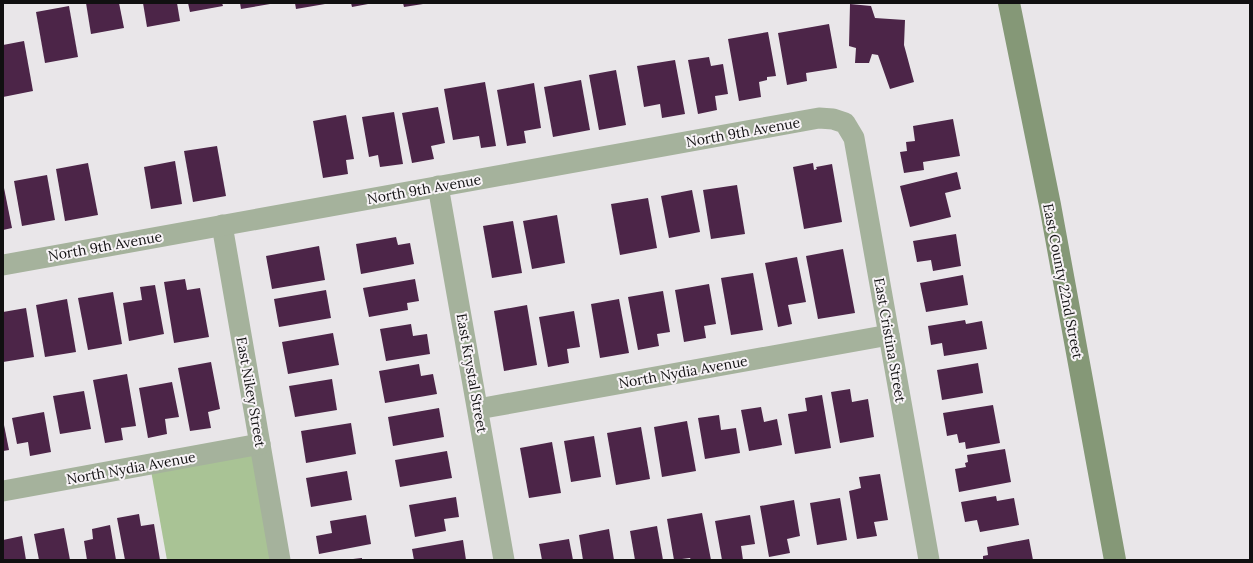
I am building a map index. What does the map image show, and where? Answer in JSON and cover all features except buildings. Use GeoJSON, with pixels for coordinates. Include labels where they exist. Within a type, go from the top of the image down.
{"type":"FeatureCollection","features":[{"type":"Feature","properties":{"kind":"main road","name":"East County 22nd Street"},"geometry":{"type":"LineString","coordinates":[[1009,3],[1050,205],[1115,560]]}},
{"type":"Feature","properties":{"kind":"street","name":"North 9th Avenue"},"geometry":{"type":"LineString","coordinates":[[3,265],[819,118],[833,119],[845,123]]}},
{"type":"Feature","properties":{"kind":"street","name":"East Cristina Street"},"geometry":{"type":"LineString","coordinates":[[845,123],[854,138],[927,560]]}},
{"type":"Feature","properties":{"kind":"street","name":"East Krystal Street"},"geometry":{"type":"LineString","coordinates":[[438,186],[504,560]]}},
{"type":"Feature","properties":{"kind":"street","name":"East Nikey Street"},"geometry":{"type":"LineString","coordinates":[[222,225],[280,560]]}},
{"type":"Feature","properties":{"kind":"street","name":"North Nydia Avenue"},"geometry":{"type":"LineString","coordinates":[[478,409],[889,335]]}},
{"type":"Feature","properties":{"kind":"street","name":"North Nydia Avenue"},"geometry":{"type":"LineString","coordinates":[[3,491],[260,444]]}},
{"type":"Feature","properties":{"kind":"green space"},"geometry":{"type":"Polygon","coordinates":[[[260,444],[280,560],[167,560],[150,465],[260,444]]]}}]}
